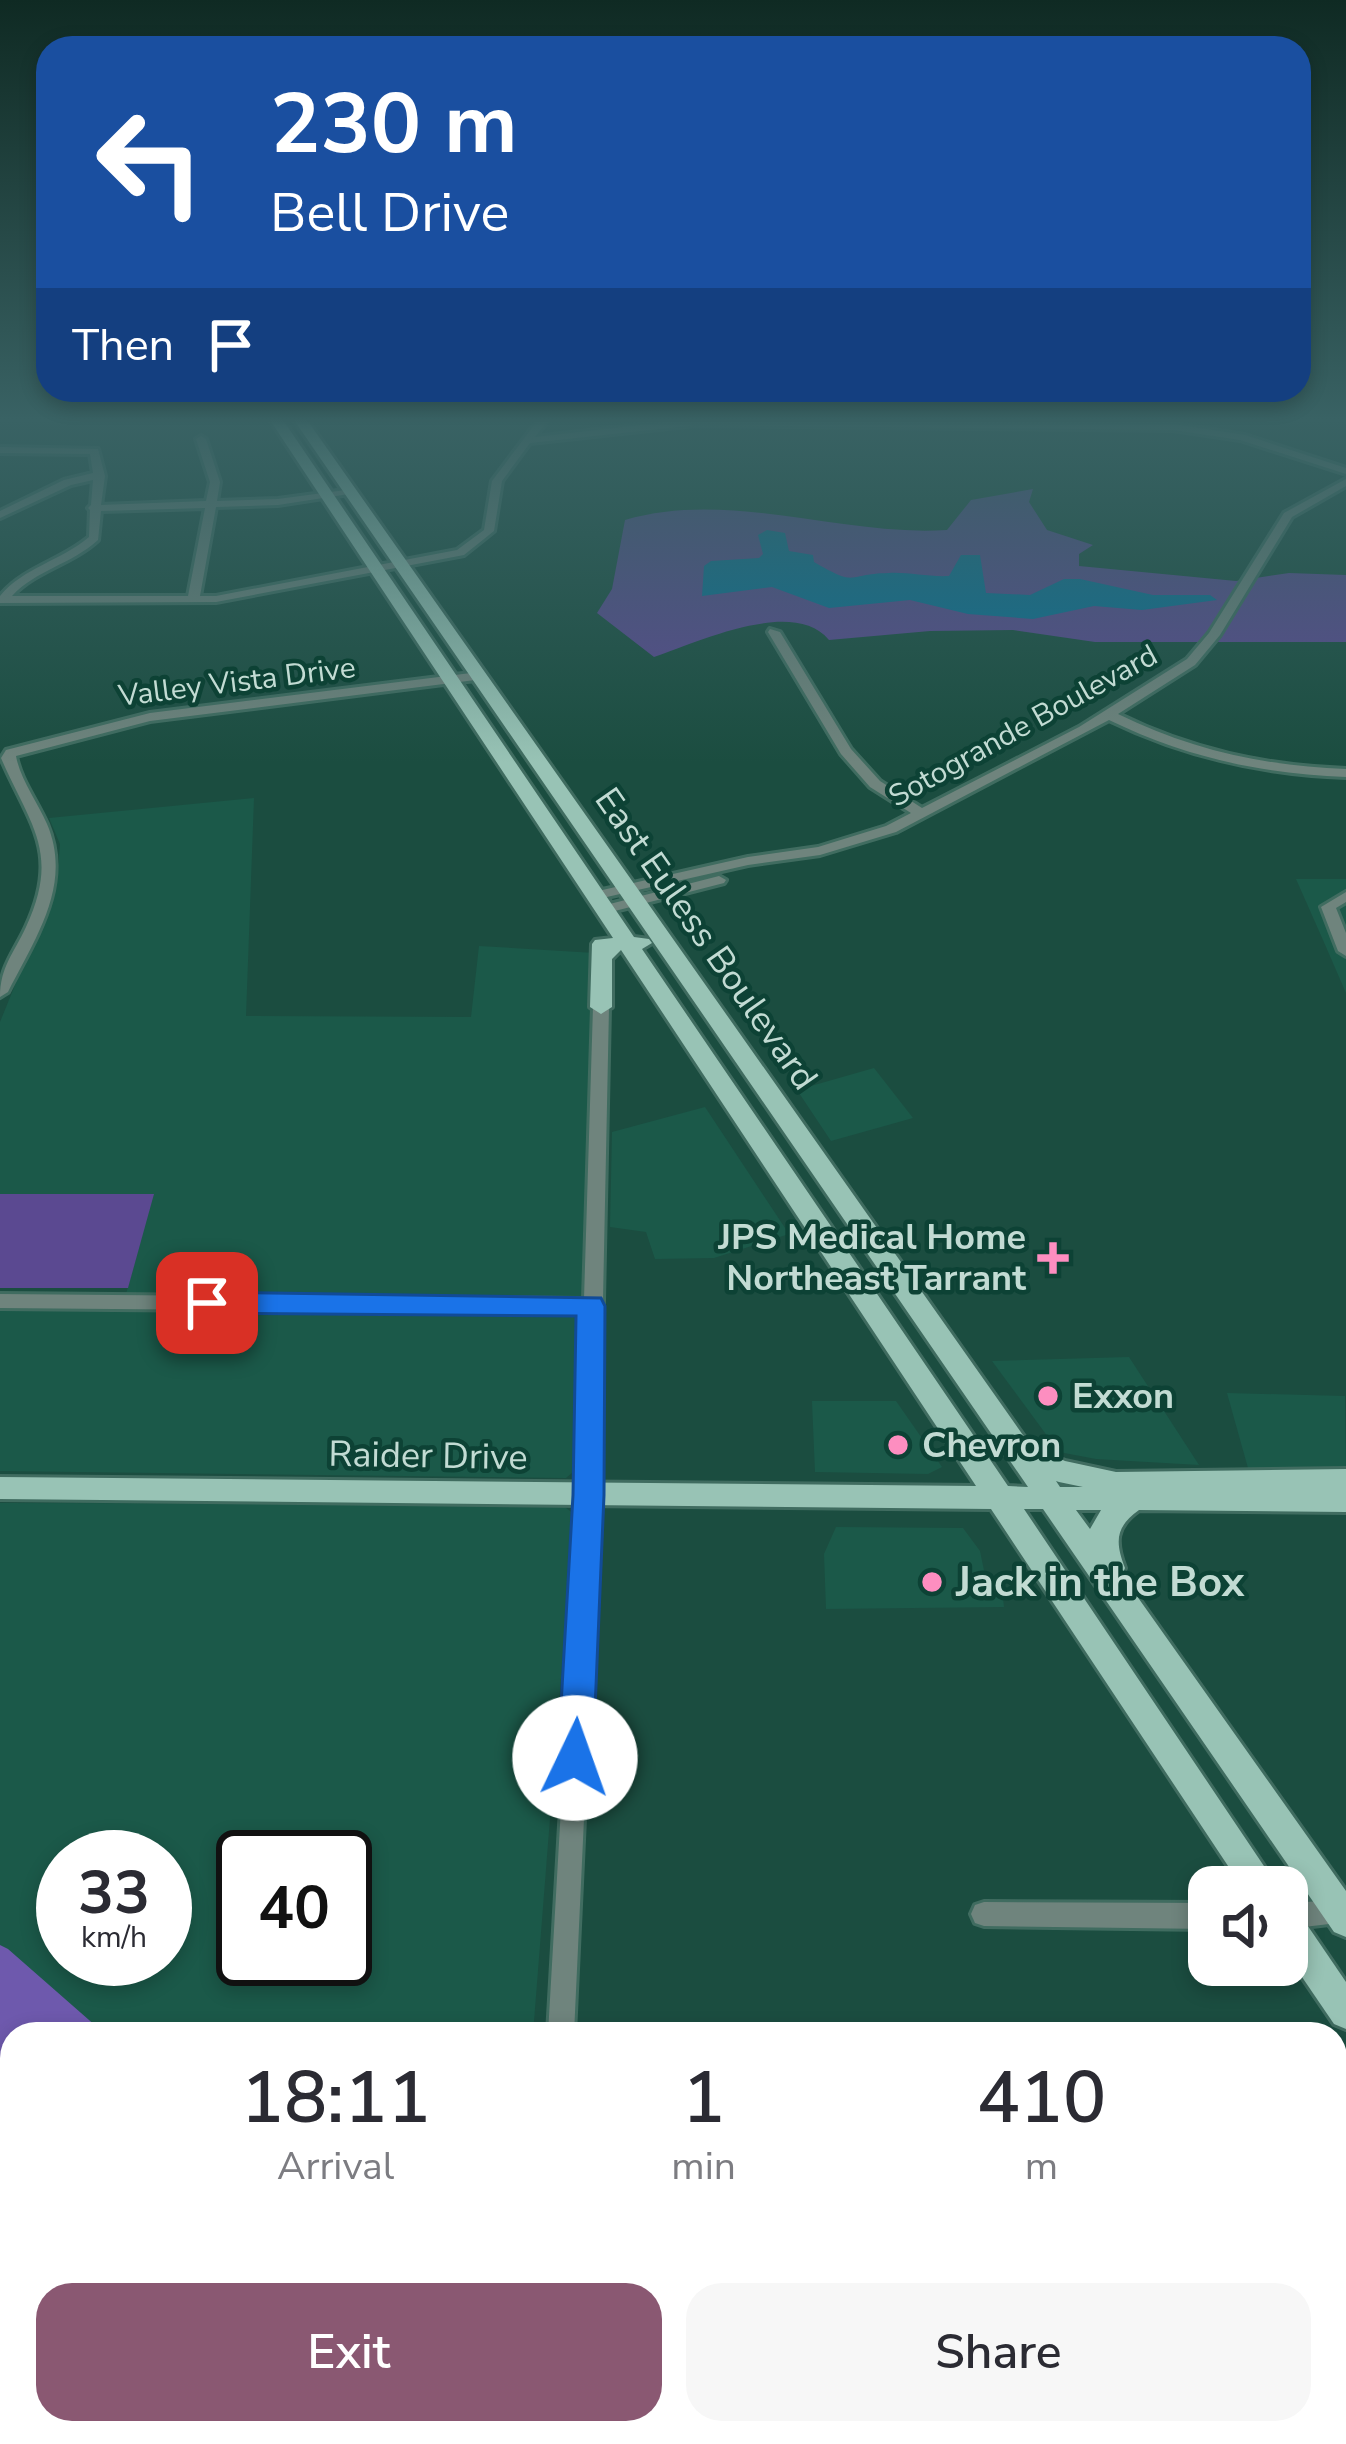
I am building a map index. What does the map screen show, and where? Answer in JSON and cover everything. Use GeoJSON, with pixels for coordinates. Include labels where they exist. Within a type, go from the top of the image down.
{"type":"FeatureCollection","features":[{"type":"Feature","properties":{"kind":"main road","name":"East Euless Boulevard"},"geometry":{"type":"LineString","coordinates":[[353,534],[1248,1866]]}},
{"type":"Feature","properties":{"kind":"main road","name":"East Euless Boulevard"},"geometry":{"type":"LineString","coordinates":[[379,534],[1129,1609]]}},
{"type":"Feature","properties":{"kind":"main road"},"geometry":{"type":"LineString","coordinates":[[602,1007],[603,902]]}},
{"type":"Feature","properties":{"kind":"main road"},"geometry":{"type":"LineString","coordinates":[[602,958],[609,946],[628,940],[655,950],[692,997],[719,1020]]}},
{"type":"Feature","properties":{"kind":"main road"},"geometry":{"type":"LineString","coordinates":[[602,1007],[610,988],[624,979],[636,978],[660,989]]}},
{"type":"Feature","properties":{"kind":"main road"},"geometry":{"type":"LineString","coordinates":[[777,1164],[812,1154]]}},
{"type":"Feature","properties":{"kind":"main road"},"geometry":{"type":"LineString","coordinates":[[1013,1444],[1059,1471],[1126,1491],[1101,1536],[1129,1609],[1343,1916]]}},
{"type":"Feature","properties":{"kind":"main road","name":"Raider Drive"},"geometry":{"type":"LineString","coordinates":[[1240,1491],[1346,1480]]}},
{"type":"Feature","properties":{"kind":"main road","name":"Raider Drive"},"geometry":{"type":"LineString","coordinates":[[0,1488],[589,1495],[1240,1491],[1346,1501]]}},
{"type":"Feature","properties":{"kind":"main road"},"geometry":{"type":"LineString","coordinates":[[1308,1953],[1346,2012]]}},
{"type":"Feature","properties":{"kind":"street"},"geometry":{"type":"LineString","coordinates":[[1,600],[28,573],[83,550],[94,534]]}},
{"type":"Feature","properties":{"kind":"street"},"geometry":{"type":"LineString","coordinates":[[193,601],[206,534]]}},
{"type":"Feature","properties":{"kind":"street"},"geometry":{"type":"LineString","coordinates":[[1,600],[193,601],[460,553],[487,534]]}},
{"type":"Feature","properties":{"kind":"street","name":"Sotogrande Boulevard"},"geometry":{"type":"LineString","coordinates":[[603,902],[755,871],[842,846],[922,814],[1109,715],[1180,671],[1202,651],[1276,534]]}},
{"type":"Feature","properties":{"kind":"street"},"geometry":{"type":"LineString","coordinates":[[774,632],[846,751],[875,784],[922,814]]}},
{"type":"Feature","properties":{"kind":"street","name":"Valley Vista Drive"},"geometry":{"type":"LineString","coordinates":[[0,992],[37,917],[50,864],[31,804],[8,758],[85,731],[151,716],[478,676]]}},
{"type":"Feature","properties":{"kind":"street"},"geometry":{"type":"LineString","coordinates":[[1109,715],[1218,760],[1266,770],[1346,773]]}},
{"type":"Feature","properties":{"kind":"street"},"geometry":{"type":"LineString","coordinates":[[1346,896],[1328,907],[1346,951]]}},
{"type":"Feature","properties":{"kind":"street"},"geometry":{"type":"LineString","coordinates":[[563,2022],[589,1495],[590,1306],[602,1007]]}},
{"type":"Feature","properties":{"kind":"street"},"geometry":{"type":"LineString","coordinates":[[0,1301],[590,1306]]}},
{"type":"Feature","properties":{"kind":"street"},"geometry":{"type":"LineString","coordinates":[[985,1914],[1188,1916]]}},
{"type":"Feature","properties":{"kind":"street"},"geometry":{"type":"LineString","coordinates":[[1308,1919],[1343,1916]]}},
{"type":"Feature","properties":{"kind":"shaded area"},"geometry":{"type":"Polygon","coordinates":[[[622,534],[1059,534],[1093,545],[1079,554],[1079,566],[1236,581],[1289,573],[1346,575],[1346,642],[1095,642],[1013,630],[829,640],[793,622],[744,627],[654,657],[597,613],[612,589],[622,534]]]}},
{"type":"Feature","properties":{"kind":"shaded area"},"geometry":{"type":"Polygon","coordinates":[[[254,798],[246,1016],[471,1017],[479,946],[595,953],[575,1470],[566,1478],[0,1471],[0,1309],[122,1309],[153,1195],[0,1194],[0,1022],[57,882],[60,844],[49,818],[254,798]]]}},
{"type":"Feature","properties":{"kind":"shaded area"},"geometry":{"type":"Polygon","coordinates":[[[1296,879],[1346,879],[1346,993],[1323,940],[1296,879]]]}},
{"type":"Feature","properties":{"kind":"shaded area"},"geometry":{"type":"Polygon","coordinates":[[[874,1068],[913,1118],[831,1141],[797,1090],[874,1068]]]}},
{"type":"Feature","properties":{"kind":"shaded area"},"geometry":{"type":"Polygon","coordinates":[[[705,1107],[789,1234],[714,1258],[655,1259],[646,1232],[610,1227],[612,1132],[705,1107]]]}},
{"type":"Feature","properties":{"kind":"shaded area"},"geometry":{"type":"Polygon","coordinates":[[[0,1194],[154,1194],[128,1288],[0,1288],[0,1194]]]}},
{"type":"Feature","properties":{"kind":"shaded area"},"geometry":{"type":"Polygon","coordinates":[[[1129,1357],[1199,1465],[1059,1452],[992,1361],[1129,1357]]]}},
{"type":"Feature","properties":{"kind":"shaded area"},"geometry":{"type":"Polygon","coordinates":[[[1227,1393],[1345,1396],[1346,1469],[1248,1468],[1227,1393]]]}},
{"type":"Feature","properties":{"kind":"shaded area"},"geometry":{"type":"Polygon","coordinates":[[[812,1401],[896,1401],[942,1467],[928,1474],[815,1472],[812,1401]]]}},
{"type":"Feature","properties":{"kind":"shaded area"},"geometry":{"type":"Polygon","coordinates":[[[0,1503],[561,1504],[574,1514],[534,2022],[91,2022],[48,1986],[192,1986],[192,1830],[36,1830],[36,1976],[0,1945],[0,1503]]]}},
{"type":"Feature","properties":{"kind":"shaded area"},"geometry":{"type":"Polygon","coordinates":[[[836,1527],[963,1528],[980,1551],[986,1580],[1001,1580],[1004,1607],[826,1609],[824,1554],[836,1527]]]}},
{"type":"Feature","properties":{"kind":"shaded area"},"geometry":{"type":"Polygon","coordinates":[[[0,1945],[36,1974],[36,1986],[50,1986],[91,2022],[0,2022],[0,1945]]]}},
{"type":"Feature","properties":{"kind":"water"},"geometry":{"type":"Polygon","coordinates":[[[785,534],[789,551],[813,555],[814,562],[852,578],[896,573],[949,576],[961,555],[980,555],[986,593],[1030,595],[1064,579],[1080,579],[1153,595],[1210,595],[1217,600],[1142,610],[1094,606],[1033,619],[968,614],[910,600],[829,608],[772,587],[702,596],[704,566],[711,561],[759,558],[763,554],[758,535],[785,534]]]}},
{"type":"Feature","properties":{"kind":"place","name":"JPS Medical Home Northeast Tarrant"},"geometry":{"type":"Point","coordinates":[1053,1258]}},
{"type":"Feature","properties":{"kind":"place","name":"Exxon"},"geometry":{"type":"Point","coordinates":[1048,1396]}},
{"type":"Feature","properties":{"kind":"place","name":"Chevron"},"geometry":{"type":"Point","coordinates":[898,1445]}},
{"type":"Feature","properties":{"kind":"place","name":"Jack in the Box"},"geometry":{"type":"Point","coordinates":[932,1582]}},
{"type":"Feature","properties":{"kind":"route"},"geometry":{"type":"LineString","coordinates":[[207,1303],[590,1306],[589,1495],[575,1758]]}}]}
